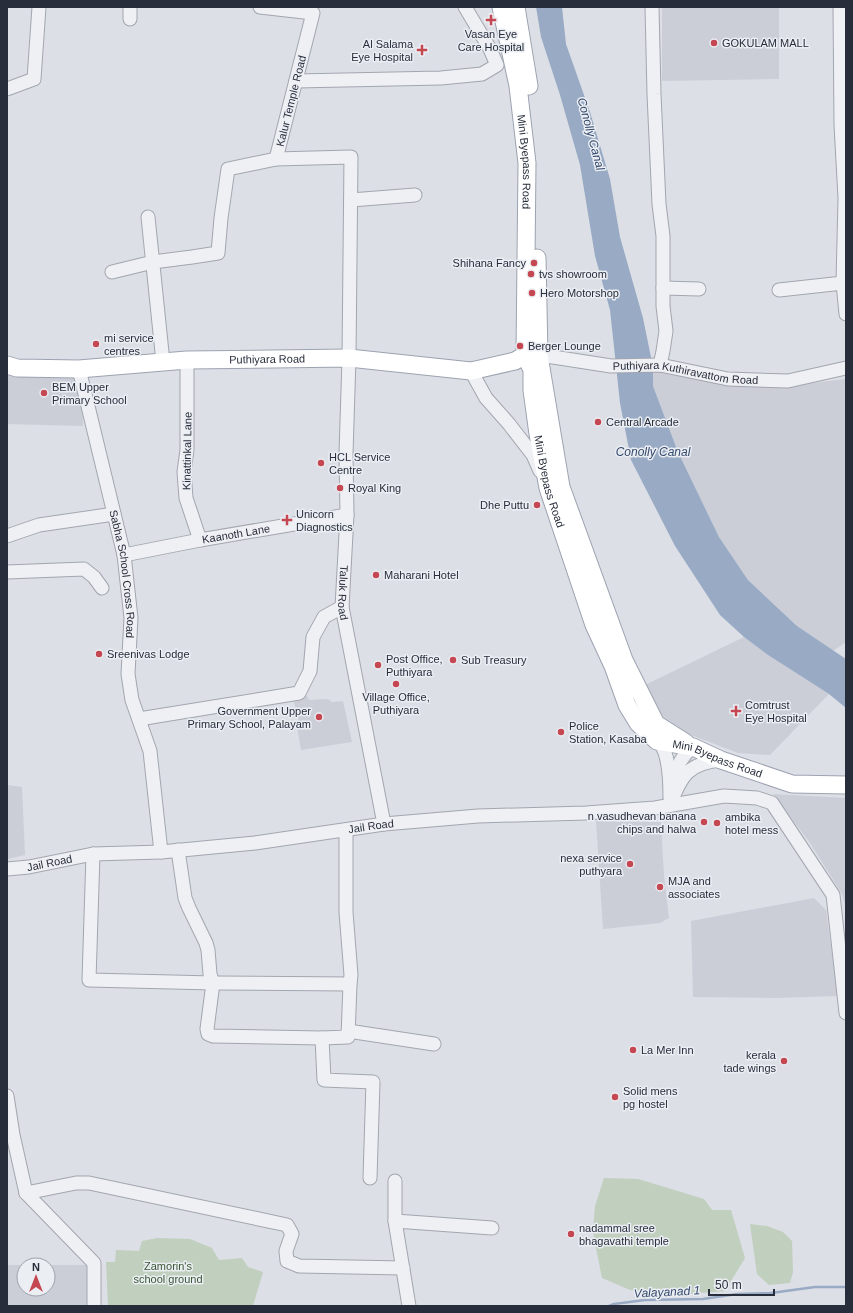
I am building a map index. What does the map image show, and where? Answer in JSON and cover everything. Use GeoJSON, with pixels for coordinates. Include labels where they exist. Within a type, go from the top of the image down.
{"type":"FeatureCollection","features":[{"type":"Feature","properties":{"kind":"main road","name":"Mini Byepass Road"},"geometry":{"type":"LineString","coordinates":[[501,7],[518,86],[527,163],[532,390],[538,434],[548,488],[594,624],[614,666],[627,705],[638,723],[657,741],[693,747],[721,760],[792,784],[846,785]]}},
{"type":"Feature","properties":{"kind":"main road"},"geometry":{"type":"LineString","coordinates":[[516,7],[529,86],[536,178],[532,356],[561,487],[624,660],[656,724],[693,747]]}},
{"type":"Feature","properties":{"kind":"main road","name":"Puthiyara Road"},"geometry":{"type":"LineString","coordinates":[[7,365],[17,368],[79,369],[187,360],[349,358],[471,371],[532,356]]}},
{"type":"Feature","properties":{"kind":"street"},"geometry":{"type":"LineString","coordinates":[[7,89],[34,79],[39,7]]}},
{"type":"Feature","properties":{"kind":"street","name":"Kalur Temple Road"},"geometry":{"type":"LineString","coordinates":[[260,7],[313,13],[276,159],[351,157],[349,358]]}},
{"type":"Feature","properties":{"kind":"street"},"geometry":{"type":"LineString","coordinates":[[296,81],[441,78],[482,74],[497,65],[490,49],[465,7]]}},
{"type":"Feature","properties":{"kind":"street"},"geometry":{"type":"LineString","coordinates":[[652,7],[654,94],[662,236],[663,306],[666,331],[660,365]]}},
{"type":"Feature","properties":{"kind":"street"},"geometry":{"type":"LineString","coordinates":[[840,7],[845,198],[843,283],[846,314]]}},
{"type":"Feature","properties":{"kind":"street"},"geometry":{"type":"LineString","coordinates":[[112,272],[153,262],[218,252],[228,169],[276,159]]}},
{"type":"Feature","properties":{"kind":"street"},"geometry":{"type":"LineString","coordinates":[[351,200],[415,195]]}},
{"type":"Feature","properties":{"kind":"street"},"geometry":{"type":"LineString","coordinates":[[148,217],[163,362]]}},
{"type":"Feature","properties":{"kind":"street"},"geometry":{"type":"LineString","coordinates":[[779,290],[843,283]]}},
{"type":"Feature","properties":{"kind":"street"},"geometry":{"type":"LineString","coordinates":[[663,288],[699,288]]}},
{"type":"Feature","properties":{"kind":"street","name":"Puthiyara Kuthiravattom Road"},"geometry":{"type":"LineString","coordinates":[[532,356],[611,366],[660,365],[728,379],[788,381],[846,368]]}},
{"type":"Feature","properties":{"kind":"street","name":"Taluk Road"},"geometry":{"type":"LineString","coordinates":[[349,358],[346,454],[347,515],[342,607],[384,824]]}},
{"type":"Feature","properties":{"kind":"street","name":"Kinattinkal Lane"},"geometry":{"type":"LineString","coordinates":[[187,360],[187,450],[184,472],[186,498],[200,540]]}},
{"type":"Feature","properties":{"kind":"street","name":"Sabha School Cross Road"},"geometry":{"type":"LineString","coordinates":[[79,369],[124,554],[130,618],[128,674],[132,700],[150,751],[161,852]]}},
{"type":"Feature","properties":{"kind":"street"},"geometry":{"type":"LineString","coordinates":[[471,371],[486,398],[509,424],[533,455],[548,488]]}},
{"type":"Feature","properties":{"kind":"street"},"geometry":{"type":"LineString","coordinates":[[7,536],[39,525],[114,514]]}},
{"type":"Feature","properties":{"kind":"street","name":"Kaanoth Lane"},"geometry":{"type":"LineString","coordinates":[[124,554],[347,515]]}},
{"type":"Feature","properties":{"kind":"street"},"geometry":{"type":"LineString","coordinates":[[7,572],[84,569],[94,577],[102,588]]}},
{"type":"Feature","properties":{"kind":"street"},"geometry":{"type":"LineString","coordinates":[[138,719],[299,693],[310,671],[313,637],[324,618],[342,607]]}},
{"type":"Feature","properties":{"kind":"street"},"geometry":{"type":"LineString","coordinates":[[657,741],[663,747],[665,755],[669,778],[670,805]]}},
{"type":"Feature","properties":{"kind":"street"},"geometry":{"type":"LineString","coordinates":[[670,805],[679,762],[684,754],[693,747]]}},
{"type":"Feature","properties":{"kind":"street"},"geometry":{"type":"LineString","coordinates":[[670,805],[677,787],[690,770],[698,764],[721,760]]}},
{"type":"Feature","properties":{"kind":"street","name":"Jail Road"},"geometry":{"type":"LineString","coordinates":[[7,869],[29,867],[93,854],[161,852],[255,843],[384,824],[478,816],[586,813],[655,808],[724,796],[757,798],[772,803],[833,895],[846,1013]]}},
{"type":"Feature","properties":{"kind":"street"},"geometry":{"type":"LineString","coordinates":[[178,850],[185,898],[208,950],[210,974],[213,983],[207,1029],[208,1034],[213,1036],[348,1037],[351,975],[346,912],[346,830]]}},
{"type":"Feature","properties":{"kind":"street"},"geometry":{"type":"LineString","coordinates":[[93,854],[90,980],[350,984]]}},
{"type":"Feature","properties":{"kind":"street"},"geometry":{"type":"LineString","coordinates":[[348,1031],[434,1044]]}},
{"type":"Feature","properties":{"kind":"street"},"geometry":{"type":"LineString","coordinates":[[322,1038],[324,1080],[373,1082],[370,1178]]}},
{"type":"Feature","properties":{"kind":"street"},"geometry":{"type":"LineString","coordinates":[[7,1096],[13,1135],[26,1192],[94,1263],[94,1306]]}},
{"type":"Feature","properties":{"kind":"street"},"geometry":{"type":"LineString","coordinates":[[395,1181],[395,1221],[409,1306]]}},
{"type":"Feature","properties":{"kind":"street"},"geometry":{"type":"LineString","coordinates":[[26,1192],[76,1183],[89,1183],[287,1225],[292,1234],[286,1251],[287,1261],[299,1266],[403,1268]]}},
{"type":"Feature","properties":{"kind":"street"},"geometry":{"type":"LineString","coordinates":[[395,1221],[492,1228]]}},
{"type":"Feature","properties":{"kind":"shaded area","name":"GOKULAM MALL"},"geometry":{"type":"Polygon","coordinates":[[[662,7],[779,7],[779,79],[662,81],[662,7]]]}},
{"type":"Feature","properties":{"kind":"shaded area"},"geometry":{"type":"Polygon","coordinates":[[[653,367],[786,386],[846,379],[846,642],[833,651],[797,626],[748,580],[719,537],[678,452],[653,386],[653,367]]]}},
{"type":"Feature","properties":{"kind":"shaded area","name":"BEM Upper Primary School"},"geometry":{"type":"Polygon","coordinates":[[[81,370],[83,426],[7,424],[7,371],[81,370]]]}},
{"type":"Feature","properties":{"kind":"shaded area","name":"Comtrust Eye Hospital"},"geometry":{"type":"Polygon","coordinates":[[[744,637],[768,655],[829,694],[770,755],[738,753],[670,727],[643,686],[744,637]]]}},
{"type":"Feature","properties":{"kind":"shaded area"},"geometry":{"type":"Polygon","coordinates":[[[307,696],[309,700],[328,699],[332,702],[343,701],[352,742],[301,750],[297,726],[300,726],[293,698],[307,696]]]}},
{"type":"Feature","properties":{"kind":"shaded area"},"geometry":{"type":"Polygon","coordinates":[[[7,785],[22,787],[25,855],[7,859],[7,785]]]}},
{"type":"Feature","properties":{"kind":"shaded area"},"geometry":{"type":"Polygon","coordinates":[[[773,794],[846,798],[846,908],[842,894],[810,843],[773,794]]]}},
{"type":"Feature","properties":{"kind":"shaded area"},"geometry":{"type":"Polygon","coordinates":[[[596,821],[661,822],[664,876],[669,918],[660,923],[603,929],[596,821]]]}},
{"type":"Feature","properties":{"kind":"shaded area"},"geometry":{"type":"Polygon","coordinates":[[[814,898],[826,910],[838,996],[775,998],[693,997],[691,921],[814,898]]]}},
{"type":"Feature","properties":{"kind":"shaded area"},"geometry":{"type":"Polygon","coordinates":[[[7,1265],[16,1265],[16,1297],[56,1297],[56,1265],[90,1265],[90,1306],[7,1306],[7,1265]]]}},
{"type":"Feature","properties":{"kind":"green space"},"geometry":{"type":"Polygon","coordinates":[[[604,1178],[638,1179],[704,1199],[712,1210],[731,1210],[745,1258],[725,1291],[676,1295],[630,1290],[602,1278],[593,1233],[595,1206],[604,1178]]]}},
{"type":"Feature","properties":{"kind":"green space"},"geometry":{"type":"Polygon","coordinates":[[[750,1224],[767,1226],[783,1232],[792,1241],[793,1272],[790,1283],[769,1285],[757,1274],[750,1224]]]}},
{"type":"Feature","properties":{"kind":"green space","name":"Zamorin's school ground"},"geometry":{"type":"Polygon","coordinates":[[[157,1238],[190,1239],[212,1248],[219,1260],[242,1258],[248,1267],[263,1272],[253,1306],[108,1306],[106,1262],[115,1262],[116,1250],[139,1251],[142,1241],[157,1238]]]}},
{"type":"Feature","properties":{"kind":"water","name":"Conolly Canal"},"geometry":{"type":"Polygon","coordinates":[[[536,7],[562,7],[566,44],[590,112],[610,179],[620,237],[643,318],[653,367],[653,386],[678,452],[719,537],[748,580],[797,626],[846,659],[846,708],[829,694],[768,655],[744,637],[720,615],[675,546],[631,460],[620,403],[610,310],[595,256],[580,165],[560,95],[541,37],[536,7]]]}},
{"type":"Feature","properties":{"kind":"waterway","name":"Valayanad 1"},"geometry":{"type":"LineString","coordinates":[[609,1306],[645,1300],[703,1299],[737,1294],[771,1293],[815,1287],[846,1287]]}},
{"type":"Feature","properties":{"kind":"place","name":"Vasan Eye Care Hospital"},"geometry":{"type":"Point","coordinates":[491,20]}},
{"type":"Feature","properties":{"kind":"place","name":"GOKULAM MALL"},"geometry":{"type":"Point","coordinates":[714,43]}},
{"type":"Feature","properties":{"kind":"place","name":"Al Salama Eye Hospital"},"geometry":{"type":"Point","coordinates":[422,50]}},
{"type":"Feature","properties":{"kind":"place","name":"Shihana Fancy"},"geometry":{"type":"Point","coordinates":[534,263]}},
{"type":"Feature","properties":{"kind":"place","name":"tvs showroom"},"geometry":{"type":"Point","coordinates":[531,274]}},
{"type":"Feature","properties":{"kind":"place","name":"Hero Motorshop"},"geometry":{"type":"Point","coordinates":[532,293]}},
{"type":"Feature","properties":{"kind":"place","name":"mi service centres"},"geometry":{"type":"Point","coordinates":[96,344]}},
{"type":"Feature","properties":{"kind":"place","name":"Berger Lounge"},"geometry":{"type":"Point","coordinates":[520,346]}},
{"type":"Feature","properties":{"kind":"place","name":"BEM Upper Primary School"},"geometry":{"type":"Point","coordinates":[44,393]}},
{"type":"Feature","properties":{"kind":"place","name":"Central Arcade"},"geometry":{"type":"Point","coordinates":[598,422]}},
{"type":"Feature","properties":{"kind":"place","name":"HCL Service Centre"},"geometry":{"type":"Point","coordinates":[321,463]}},
{"type":"Feature","properties":{"kind":"place","name":"Royal King"},"geometry":{"type":"Point","coordinates":[340,488]}},
{"type":"Feature","properties":{"kind":"place","name":"Dhe Puttu"},"geometry":{"type":"Point","coordinates":[537,505]}},
{"type":"Feature","properties":{"kind":"place","name":"Unicorn Diagnostics"},"geometry":{"type":"Point","coordinates":[287,520]}},
{"type":"Feature","properties":{"kind":"place","name":"Maharani Hotel"},"geometry":{"type":"Point","coordinates":[376,575]}},
{"type":"Feature","properties":{"kind":"place","name":"Sreenivas Lodge"},"geometry":{"type":"Point","coordinates":[99,654]}},
{"type":"Feature","properties":{"kind":"place","name":"Sub Treasury"},"geometry":{"type":"Point","coordinates":[453,660]}},
{"type":"Feature","properties":{"kind":"place","name":"Post Office, Puthiyara"},"geometry":{"type":"Point","coordinates":[378,665]}},
{"type":"Feature","properties":{"kind":"place","name":"Village Office, Puthiyara"},"geometry":{"type":"Point","coordinates":[396,684]}},
{"type":"Feature","properties":{"kind":"place","name":"Comtrust Eye Hospital"},"geometry":{"type":"Point","coordinates":[736,711]}},
{"type":"Feature","properties":{"kind":"place","name":"Government Upper Primary School, Palayam"},"geometry":{"type":"Point","coordinates":[319,717]}},
{"type":"Feature","properties":{"kind":"place","name":"Police Station, Kasaba"},"geometry":{"type":"Point","coordinates":[561,732]}},
{"type":"Feature","properties":{"kind":"place","name":"n vasudhevan banana chips and halwa"},"geometry":{"type":"Point","coordinates":[704,822]}},
{"type":"Feature","properties":{"kind":"place","name":"ambika hotel mess"},"geometry":{"type":"Point","coordinates":[717,823]}},
{"type":"Feature","properties":{"kind":"place","name":"nexa service puthyara"},"geometry":{"type":"Point","coordinates":[630,864]}},
{"type":"Feature","properties":{"kind":"place","name":"MJA and associates"},"geometry":{"type":"Point","coordinates":[660,887]}},
{"type":"Feature","properties":{"kind":"place","name":"La Mer Inn"},"geometry":{"type":"Point","coordinates":[633,1050]}},
{"type":"Feature","properties":{"kind":"place","name":"kerala tade wings"},"geometry":{"type":"Point","coordinates":[784,1061]}},
{"type":"Feature","properties":{"kind":"place","name":"Solid mens pg hostel"},"geometry":{"type":"Point","coordinates":[615,1097]}},
{"type":"Feature","properties":{"kind":"place","name":"nadammal sree bhagavathi temple"},"geometry":{"type":"Point","coordinates":[571,1234]}}]}
